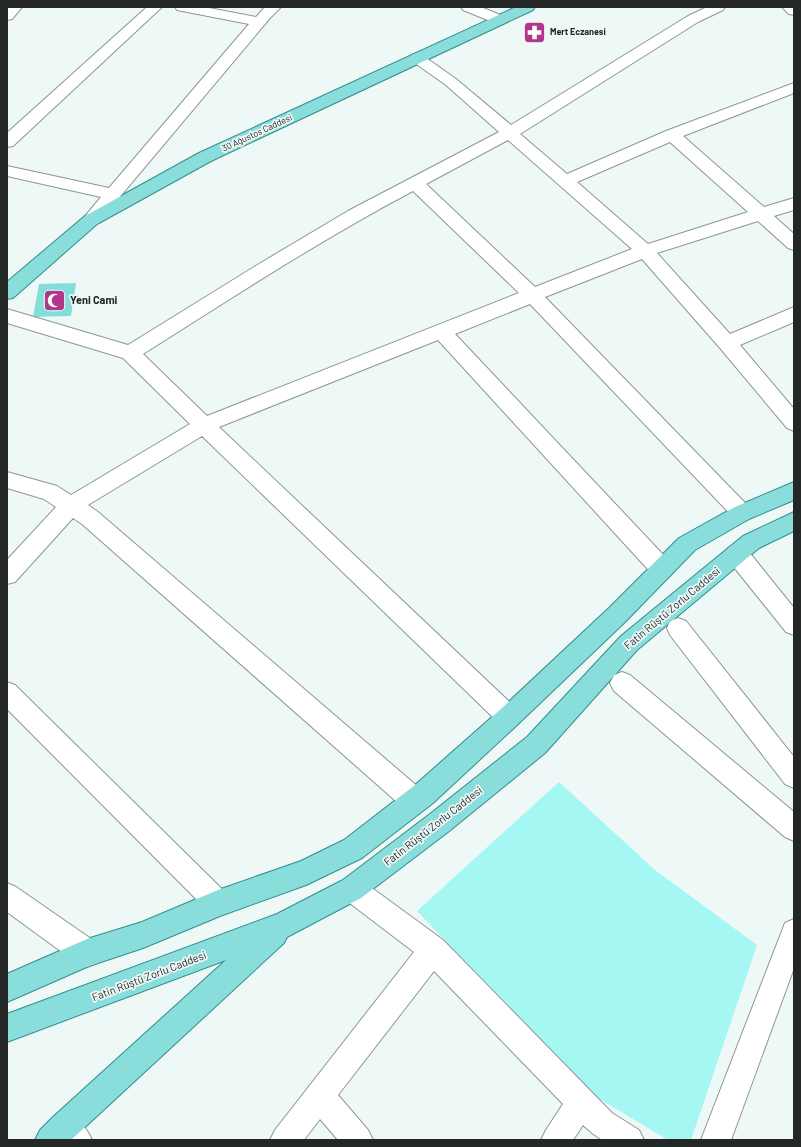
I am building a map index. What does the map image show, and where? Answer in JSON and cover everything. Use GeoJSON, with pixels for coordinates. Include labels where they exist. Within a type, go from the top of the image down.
{"type":"FeatureCollection","features":[{"type":"Feature","properties":{"kind":"main road","name":"30 Ağustos Caddesi"},"geometry":{"type":"LineString","coordinates":[[7,293],[91,220],[205,157],[528,7]]}},
{"type":"Feature","properties":{"kind":"main road"},"geometry":{"type":"LineString","coordinates":[[7,988],[87,953],[143,935],[218,903],[306,872],[353,849],[415,801],[509,717],[617,615],[688,544],[742,513],[794,491]]}},
{"type":"Feature","properties":{"kind":"main road","name":"Fatin Rüştü Zorlu Caddesi"},"geometry":{"type":"LineString","coordinates":[[7,1028],[284,925],[352,889],[439,823],[536,745],[629,643],[751,542],[794,521]]}},
{"type":"Feature","properties":{"kind":"main road"},"geometry":{"type":"LineString","coordinates":[[64,1136],[284,925]]}},
{"type":"Feature","properties":{"kind":"street"},"geometry":{"type":"LineString","coordinates":[[7,16],[15,7]]}},
{"type":"Feature","properties":{"kind":"street"},"geometry":{"type":"LineString","coordinates":[[7,142],[155,7]]}},
{"type":"Feature","properties":{"kind":"street"},"geometry":{"type":"LineString","coordinates":[[182,7],[259,22]]}},
{"type":"Feature","properties":{"kind":"street"},"geometry":{"type":"LineString","coordinates":[[91,220],[259,22],[274,7]]}},
{"type":"Feature","properties":{"kind":"street"},"geometry":{"type":"LineString","coordinates":[[468,7],[500,20]]}},
{"type":"Feature","properties":{"kind":"street"},"geometry":{"type":"LineString","coordinates":[[130,353],[264,268],[354,215],[510,133],[694,19],[718,7]]}},
{"type":"Feature","properties":{"kind":"street"},"geometry":{"type":"LineString","coordinates":[[789,7],[794,12]]}},
{"type":"Feature","properties":{"kind":"street"},"geometry":{"type":"LineString","coordinates":[[418,58],[451,82],[645,251],[727,343],[794,423]]}},
{"type":"Feature","properties":{"kind":"street"},"geometry":{"type":"LineString","coordinates":[[565,181],[672,135],[794,88]]}},
{"type":"Feature","properties":{"kind":"street"},"geometry":{"type":"LineString","coordinates":[[672,135],[794,244]]}},
{"type":"Feature","properties":{"kind":"street"},"geometry":{"type":"LineString","coordinates":[[7,171],[113,194]]}},
{"type":"Feature","properties":{"kind":"street"},"geometry":{"type":"LineString","coordinates":[[414,184],[533,296],[742,513]]}},
{"type":"Feature","properties":{"kind":"street"},"geometry":{"type":"LineString","coordinates":[[7,575],[28,554],[71,505],[204,425],[645,251],[794,204]]}},
{"type":"Feature","properties":{"kind":"street"},"geometry":{"type":"LineString","coordinates":[[727,343],[794,314]]}},
{"type":"Feature","properties":{"kind":"street"},"geometry":{"type":"LineString","coordinates":[[7,316],[130,353],[509,717]]}},
{"type":"Feature","properties":{"kind":"street"},"geometry":{"type":"LineString","coordinates":[[442,332],[662,569]]}},
{"type":"Feature","properties":{"kind":"street"},"geometry":{"type":"LineString","coordinates":[[7,480],[50,492],[90,518],[415,801]]}},
{"type":"Feature","properties":{"kind":"street"},"geometry":{"type":"LineString","coordinates":[[737,554],[794,625]]}},
{"type":"Feature","properties":{"kind":"street"},"geometry":{"type":"LineString","coordinates":[[678,628],[794,776]]}},
{"type":"Feature","properties":{"kind":"street"},"geometry":{"type":"LineString","coordinates":[[622,682],[794,828]]}},
{"type":"Feature","properties":{"kind":"street"},"geometry":{"type":"LineString","coordinates":[[7,693],[218,903]]}},
{"type":"Feature","properties":{"kind":"street"},"geometry":{"type":"LineString","coordinates":[[352,889],[433,950],[602,1123],[629,1140]]}},
{"type":"Feature","properties":{"kind":"street"},"geometry":{"type":"LineString","coordinates":[[7,896],[87,953]]}},
{"type":"Feature","properties":{"kind":"street"},"geometry":{"type":"LineString","coordinates":[[716,1140],[794,932]]}},
{"type":"Feature","properties":{"kind":"street"},"geometry":{"type":"LineString","coordinates":[[285,1140],[433,950]]}},
{"type":"Feature","properties":{"kind":"street"},"geometry":{"type":"LineString","coordinates":[[319,1096],[358,1140]]}},
{"type":"Feature","properties":{"kind":"street"},"geometry":{"type":"LineString","coordinates":[[556,1140],[582,1102]]}},
{"type":"Feature","properties":{"kind":"shaded area"},"geometry":{"type":"Polygon","coordinates":[[[559,782],[655,870],[757,945],[691,1140],[668,1140],[593,1095],[417,911],[559,782]]]}},
{"type":"Feature","properties":{"kind":"building","name":"Yeni Cami"},"geometry":{"type":"Polygon","coordinates":[[[76,283],[71,316],[33,317],[39,284],[76,283]]]}},
{"type":"Feature","properties":{"kind":"place","name":"Mert Eczanesi"},"geometry":{"type":"Point","coordinates":[535,32]}},
{"type":"Feature","properties":{"kind":"place","name":"Yeni Cami"},"geometry":{"type":"Point","coordinates":[55,300]}}]}
